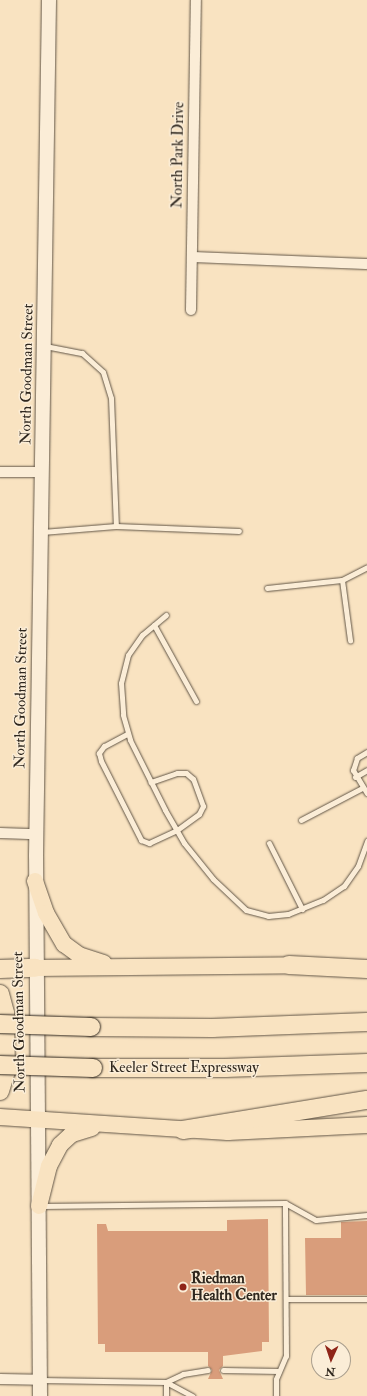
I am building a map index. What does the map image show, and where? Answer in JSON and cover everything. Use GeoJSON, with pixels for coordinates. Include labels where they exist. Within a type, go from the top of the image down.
{"type":"FeatureCollection","features":[{"type":"Feature","properties":{"kind":"highway"},"geometry":{"type":"LineString","coordinates":[[289,965],[367,968]]}},
{"type":"Feature","properties":{"kind":"highway"},"geometry":{"type":"LineString","coordinates":[[0,969],[35,968]]}},
{"type":"Feature","properties":{"kind":"highway"},"geometry":{"type":"LineString","coordinates":[[0,994],[5,1013],[6,1071],[0,1091]]}},
{"type":"Feature","properties":{"kind":"highway"},"geometry":{"type":"LineString","coordinates":[[0,1024],[91,1027],[220,1028],[367,1022]]}},
{"type":"Feature","properties":{"kind":"highway","name":"Keeler Street Expressway"},"geometry":{"type":"LineString","coordinates":[[0,1065],[93,1068],[225,1068],[367,1063]]}},
{"type":"Feature","properties":{"kind":"highway"},"geometry":{"type":"LineString","coordinates":[[183,1130],[367,1100]]}},
{"type":"Feature","properties":{"kind":"main road","name":"North Goodman Street"},"geometry":{"type":"LineString","coordinates":[[40,1396],[35,881],[42,532],[49,0]]}},
{"type":"Feature","properties":{"kind":"main road"},"geometry":{"type":"LineString","coordinates":[[35,881],[46,913],[64,944],[79,955],[123,967]]}},
{"type":"Feature","properties":{"kind":"main road"},"geometry":{"type":"LineString","coordinates":[[35,968],[367,963]]}},
{"type":"Feature","properties":{"kind":"main road"},"geometry":{"type":"LineString","coordinates":[[0,1118],[183,1130],[275,1132],[367,1125]]}},
{"type":"Feature","properties":{"kind":"main road"},"geometry":{"type":"LineString","coordinates":[[39,1206],[49,1166],[63,1141],[84,1130],[109,1126]]}},
{"type":"Feature","properties":{"kind":"street","name":"North Park Drive"},"geometry":{"type":"LineString","coordinates":[[191,310],[196,0]]}},
{"type":"Feature","properties":{"kind":"street"},"geometry":{"type":"LineString","coordinates":[[192,257],[367,264]]}},
{"type":"Feature","properties":{"kind":"street"},"geometry":{"type":"LineString","coordinates":[[0,472],[42,472]]}},
{"type":"Feature","properties":{"kind":"street"},"geometry":{"type":"LineString","coordinates":[[0,833],[36,834]]}},
{"type":"Feature","properties":{"kind":"street"},"geometry":{"type":"LineString","coordinates":[[0,1379],[40,1380]]}},
{"type":"Feature","properties":{"kind":"lane"},"geometry":{"type":"LineString","coordinates":[[44,345],[82,354],[103,372],[111,398],[116,526]]}},
{"type":"Feature","properties":{"kind":"lane"},"geometry":{"type":"LineString","coordinates":[[42,532],[116,526],[239,531]]}},
{"type":"Feature","properties":{"kind":"lane"},"geometry":{"type":"LineString","coordinates":[[267,588],[342,580],[367,567]]}},
{"type":"Feature","properties":{"kind":"lane"},"geometry":{"type":"LineString","coordinates":[[342,580],[350,640]]}},
{"type":"Feature","properties":{"kind":"lane"},"geometry":{"type":"LineString","coordinates":[[166,615],[134,644],[122,672],[121,696],[127,734],[177,830],[205,869],[242,907],[274,916],[302,909],[344,886],[358,866],[367,841]]}},
{"type":"Feature","properties":{"kind":"lane"},"geometry":{"type":"LineString","coordinates":[[154,625],[196,701]]}},
{"type":"Feature","properties":{"kind":"lane"},"geometry":{"type":"LineString","coordinates":[[127,734],[104,746],[100,753],[141,840],[158,842],[193,820],[203,806],[193,779],[186,773],[177,773],[151,782]]}},
{"type":"Feature","properties":{"kind":"lane"},"geometry":{"type":"LineString","coordinates":[[367,752],[354,762],[356,777],[362,788],[367,793]]}},
{"type":"Feature","properties":{"kind":"lane"},"geometry":{"type":"LineString","coordinates":[[356,777],[367,770]]}},
{"type":"Feature","properties":{"kind":"lane"},"geometry":{"type":"LineString","coordinates":[[301,820],[362,788]]}},
{"type":"Feature","properties":{"kind":"lane"},"geometry":{"type":"LineString","coordinates":[[269,843],[302,909]]}},
{"type":"Feature","properties":{"kind":"lane"},"geometry":{"type":"LineString","coordinates":[[276,1396],[279,1371],[286,1356],[287,1299],[285,1203]]}},
{"type":"Feature","properties":{"kind":"lane"},"geometry":{"type":"LineString","coordinates":[[39,1206],[285,1203],[316,1220],[367,1216]]}},
{"type":"Feature","properties":{"kind":"lane"},"geometry":{"type":"LineString","coordinates":[[287,1299],[367,1299]]}},
{"type":"Feature","properties":{"kind":"lane"},"geometry":{"type":"LineString","coordinates":[[40,1380],[166,1382],[183,1374],[208,1370]]}},
{"type":"Feature","properties":{"kind":"lane"},"geometry":{"type":"LineString","coordinates":[[223,1370],[279,1371]]}},
{"type":"Feature","properties":{"kind":"lane"},"geometry":{"type":"LineString","coordinates":[[166,1382],[166,1396]]}},
{"type":"Feature","properties":{"kind":"lane"},"geometry":{"type":"LineString","coordinates":[[166,1382],[192,1396]]}},
{"type":"Feature","properties":{"kind":"building","name":"Riedman Health Center"},"geometry":{"type":"Polygon","coordinates":[[[268,1219],[269,1342],[262,1342],[262,1351],[223,1356],[223,1366],[219,1370],[223,1379],[208,1379],[212,1370],[208,1366],[208,1352],[105,1352],[105,1344],[98,1344],[97,1224],[106,1224],[108,1231],[227,1231],[227,1220],[268,1219]]]}},
{"type":"Feature","properties":{"kind":"building"},"geometry":{"type":"Polygon","coordinates":[[[367,1221],[367,1295],[306,1295],[305,1238],[341,1238],[341,1222],[367,1221]]]}},
{"type":"Feature","properties":{"kind":"place","name":"Riedman Health Center"},"geometry":{"type":"Point","coordinates":[183,1287]}}]}
